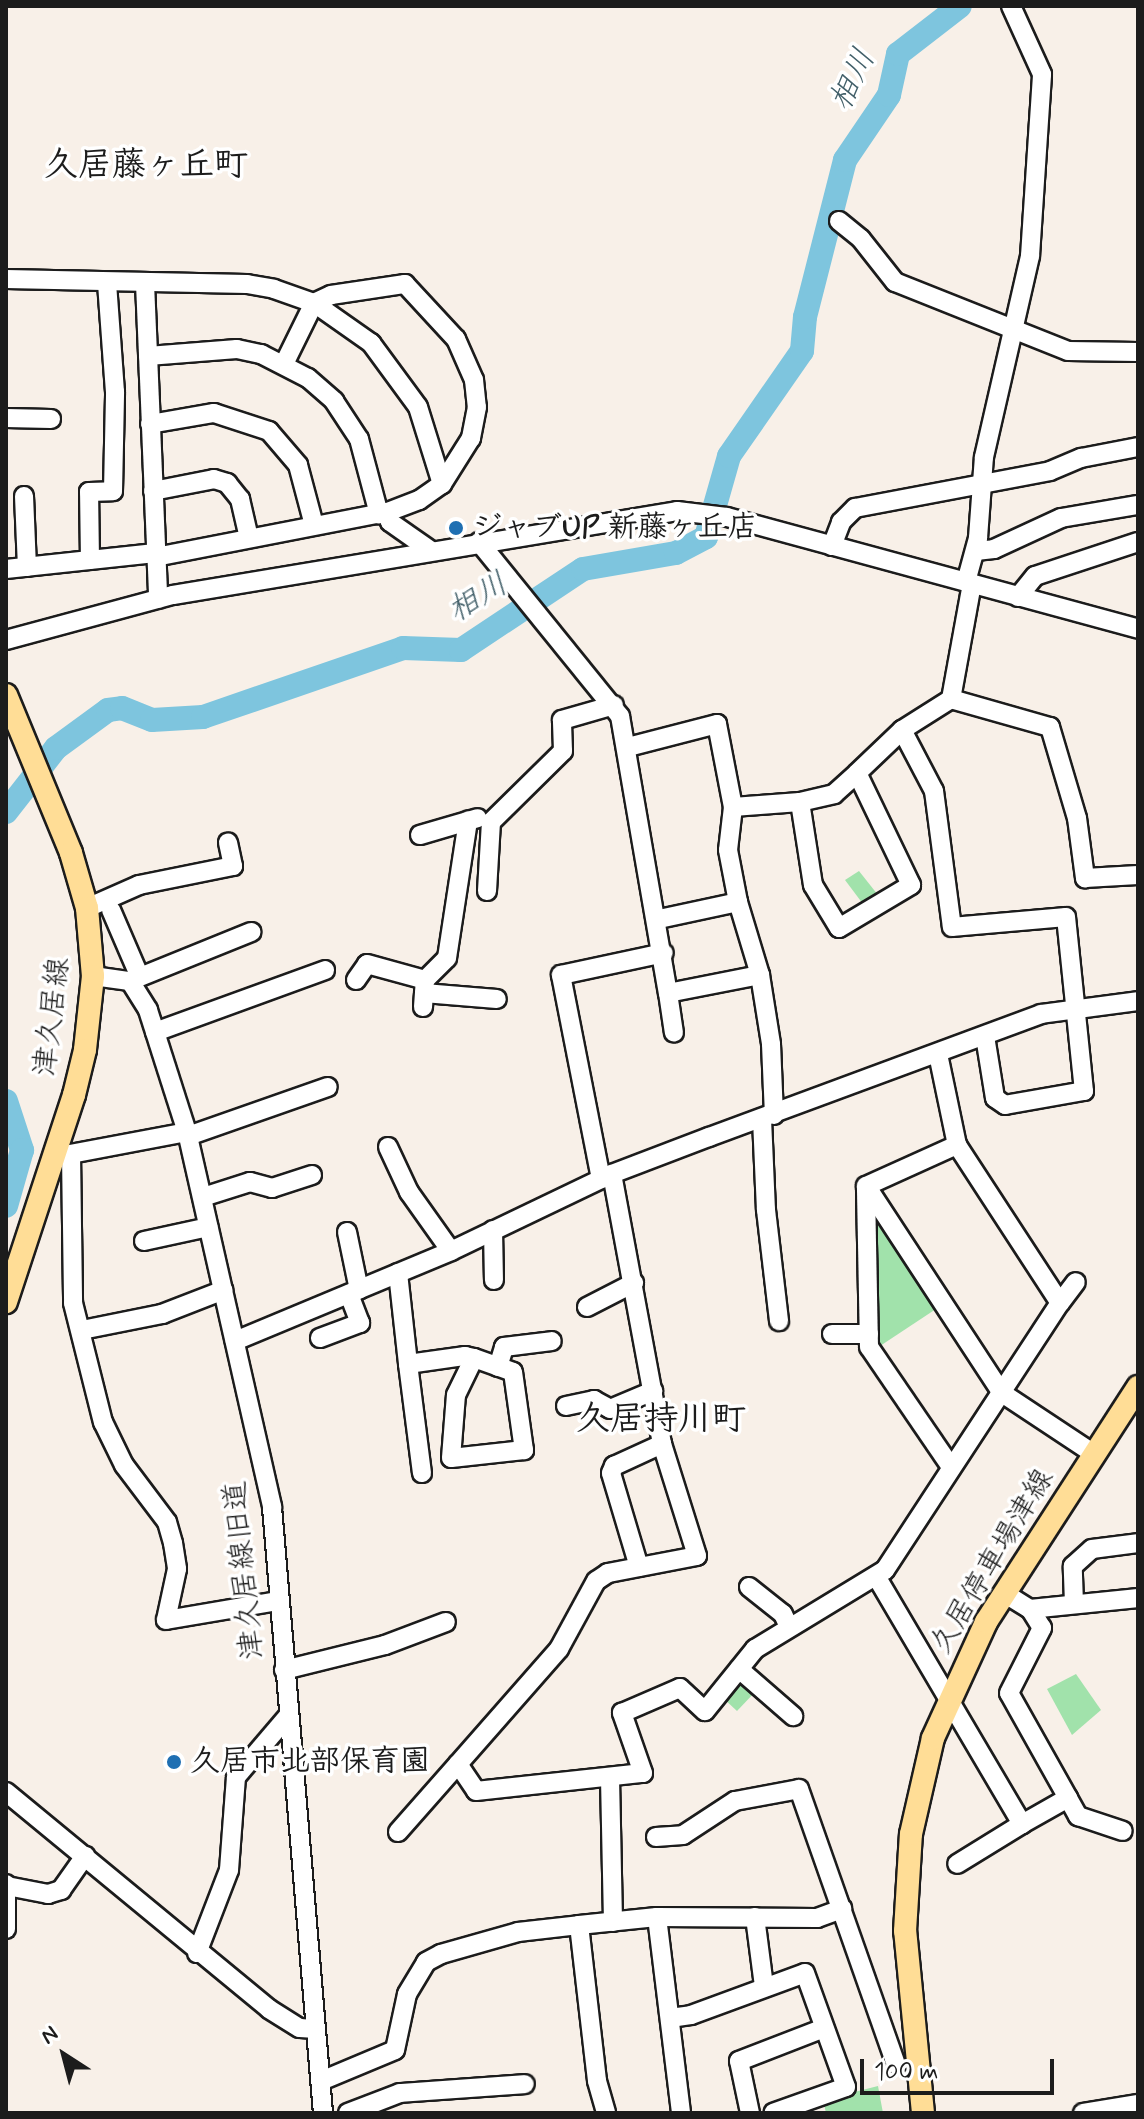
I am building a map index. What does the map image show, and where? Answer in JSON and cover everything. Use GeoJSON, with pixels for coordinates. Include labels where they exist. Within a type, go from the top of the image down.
{"type":"FeatureCollection","features":[{"type":"Feature","properties":{"kind":"main road","name":"津久居線"},"geometry":{"type":"LineString","coordinates":[[6,695],[41,778],[87,908],[93,976],[85,1050],[63,1152],[6,1302]]}},
{"type":"Feature","properties":{"kind":"main road","name":"久居停車場津線"},"geometry":{"type":"LineString","coordinates":[[923,2113],[906,1962],[906,1895],[920,1786],[949,1699],[1004,1593],[1094,1454],[1135,1397]]}},
{"type":"Feature","properties":{"kind":"street"},"geometry":{"type":"LineString","coordinates":[[951,699],[976,551],[979,482],[1030,256],[1042,74],[1011,6]]}},
{"type":"Feature","properties":{"kind":"street"},"geometry":{"type":"LineString","coordinates":[[839,221],[895,282],[1068,351],[1138,352]]}},
{"type":"Feature","properties":{"kind":"street"},"geometry":{"type":"LineString","coordinates":[[6,279],[259,285],[314,303],[371,343],[405,384],[428,432],[442,484]]}},
{"type":"Feature","properties":{"kind":"street"},"geometry":{"type":"LineString","coordinates":[[90,560],[89,492],[113,491],[115,392],[107,282]]}},
{"type":"Feature","properties":{"kind":"street"},"geometry":{"type":"LineString","coordinates":[[145,283],[158,599]]}},
{"type":"Feature","properties":{"kind":"street"},"geometry":{"type":"LineString","coordinates":[[6,569],[155,555],[383,513],[442,484],[467,449],[477,407],[472,372],[456,339],[405,284],[331,295],[314,303],[284,364]]}},
{"type":"Feature","properties":{"kind":"street"},"geometry":{"type":"LineString","coordinates":[[148,356],[216,347],[284,364],[327,394],[350,423],[366,457],[383,513],[390,522],[430,550]]}},
{"type":"Feature","properties":{"kind":"street"},"geometry":{"type":"LineString","coordinates":[[150,424],[220,413],[269,431],[298,465],[314,525]]}},
{"type":"Feature","properties":{"kind":"street"},"geometry":{"type":"LineString","coordinates":[[6,418],[51,419]]}},
{"type":"Feature","properties":{"kind":"street"},"geometry":{"type":"LineString","coordinates":[[832,546],[841,522],[855,508],[979,482],[1050,471],[1081,458],[1138,447]]}},
{"type":"Feature","properties":{"kind":"street"},"geometry":{"type":"LineString","coordinates":[[153,491],[214,479],[227,483],[240,499],[249,538]]}},
{"type":"Feature","properties":{"kind":"street"},"geometry":{"type":"LineString","coordinates":[[24,496],[27,567]]}},
{"type":"Feature","properties":{"kind":"street"},"geometry":{"type":"LineString","coordinates":[[976,551],[994,549],[1061,518],[1138,505]]}},
{"type":"Feature","properties":{"kind":"street"},"geometry":{"type":"LineString","coordinates":[[6,640],[158,599],[430,550],[677,511],[727,517],[1138,629]]}},
{"type":"Feature","properties":{"kind":"street"},"geometry":{"type":"LineString","coordinates":[[479,542],[614,705],[628,747],[659,919],[674,1033]]}},
{"type":"Feature","properties":{"kind":"street"},"geometry":{"type":"LineString","coordinates":[[1018,597],[1035,576],[1138,542]]}},
{"type":"Feature","properties":{"kind":"street"},"geometry":{"type":"LineString","coordinates":[[733,807],[800,802],[834,794],[902,730],[951,699],[1050,727],[1077,818],[1085,878],[1138,875]]}},
{"type":"Feature","properties":{"kind":"street"},"geometry":{"type":"LineString","coordinates":[[487,891],[491,822],[563,751],[562,720],[614,705]]}},
{"type":"Feature","properties":{"kind":"street"},"geometry":{"type":"LineString","coordinates":[[628,747],[717,724],[733,807],[728,850],[738,902],[760,975],[771,1044],[766,1210],[779,1321]]}},
{"type":"Feature","properties":{"kind":"street"},"geometry":{"type":"LineString","coordinates":[[902,730],[934,791],[952,927],[1066,917],[1084,1091],[1005,1105],[995,1098],[985,1036]]}},
{"type":"Feature","properties":{"kind":"street"},"geometry":{"type":"LineString","coordinates":[[800,802],[813,885],[839,928],[911,885],[857,773]]}},
{"type":"Feature","properties":{"kind":"street"},"geometry":{"type":"LineString","coordinates":[[420,835],[498,816]]}},
{"type":"Feature","properties":{"kind":"street"},"geometry":{"type":"LineString","coordinates":[[424,993],[447,958],[468,821]]}},
{"type":"Feature","properties":{"kind":"street"},"geometry":{"type":"LineString","coordinates":[[87,908],[139,885],[233,866],[228,843]]}},
{"type":"Feature","properties":{"kind":"street"},"geometry":{"type":"LineString","coordinates":[[659,919],[738,902]]}},
{"type":"Feature","properties":{"kind":"street","name":"津久居線旧道"},"geometry":{"type":"LineString","coordinates":[[111,910],[155,1032],[187,1134],[272,1507],[323,2113]]}},
{"type":"Feature","properties":{"kind":"street"},"geometry":{"type":"LineString","coordinates":[[93,976],[134,978],[251,932]]}},
{"type":"Feature","properties":{"kind":"street"},"geometry":{"type":"LineString","coordinates":[[398,1832],[559,1649],[596,1581],[639,1567],[697,1556],[662,1444],[634,1283],[561,975],[664,953]]}},
{"type":"Feature","properties":{"kind":"street"},"geometry":{"type":"LineString","coordinates":[[356,980],[367,964],[424,993],[497,999]]}},
{"type":"Feature","properties":{"kind":"street"},"geometry":{"type":"LineString","coordinates":[[155,1032],[325,970]]}},
{"type":"Feature","properties":{"kind":"street"},"geometry":{"type":"LineString","coordinates":[[668,993],[760,975]]}},
{"type":"Feature","properties":{"kind":"street"},"geometry":{"type":"LineString","coordinates":[[235,1341],[451,1251],[607,1176],[985,1036],[1075,1007],[1138,1001]]}},
{"type":"Feature","properties":{"kind":"street"},"geometry":{"type":"LineString","coordinates":[[938,1054],[957,1145],[1060,1303]]}},
{"type":"Feature","properties":{"kind":"street"},"geometry":{"type":"LineString","coordinates":[[278,1601],[166,1620],[177,1569],[173,1543],[167,1522],[124,1465],[103,1422],[70,1273],[63,1152],[187,1134],[328,1087]]}},
{"type":"Feature","properties":{"kind":"street"},"geometry":{"type":"LineString","coordinates":[[866,1186],[957,1145]]}},
{"type":"Feature","properties":{"kind":"street"},"geometry":{"type":"LineString","coordinates":[[388,1147],[409,1192],[451,1251]]}},
{"type":"Feature","properties":{"kind":"street"},"geometry":{"type":"LineString","coordinates":[[203,1197],[250,1182],[272,1188],[312,1175]]}},
{"type":"Feature","properties":{"kind":"street"},"geometry":{"type":"LineString","coordinates":[[866,1186],[869,1347],[951,1467]]}},
{"type":"Feature","properties":{"kind":"street"},"geometry":{"type":"LineString","coordinates":[[866,1186],[1002,1393],[1094,1454]]}},
{"type":"Feature","properties":{"kind":"street"},"geometry":{"type":"LineString","coordinates":[[144,1241],[209,1227]]}},
{"type":"Feature","properties":{"kind":"street"},"geometry":{"type":"LineString","coordinates":[[493,1230],[494,1280]]}},
{"type":"Feature","properties":{"kind":"street"},"geometry":{"type":"LineString","coordinates":[[320,1338],[360,1323],[347,1232]]}},
{"type":"Feature","properties":{"kind":"street"},"geometry":{"type":"LineString","coordinates":[[398,1273],[422,1473]]}},
{"type":"Feature","properties":{"kind":"street"},"geometry":{"type":"LineString","coordinates":[[458,1764],[476,1791],[643,1773],[622,1713],[680,1688],[705,1711],[755,1649],[885,1570],[1076,1282]]}},
{"type":"Feature","properties":{"kind":"street"},"geometry":{"type":"LineString","coordinates":[[587,1307],[634,1283]]}},
{"type":"Feature","properties":{"kind":"street"},"geometry":{"type":"LineString","coordinates":[[82,1330],[162,1314],[224,1290]]}},
{"type":"Feature","properties":{"kind":"street"},"geometry":{"type":"LineString","coordinates":[[832,1334],[869,1334]]}},
{"type":"Feature","properties":{"kind":"street"},"geometry":{"type":"LineString","coordinates":[[498,1367],[504,1347],[552,1341]]}},
{"type":"Feature","properties":{"kind":"street"},"geometry":{"type":"LineString","coordinates":[[408,1364],[474,1358],[513,1372],[524,1450],[451,1458],[456,1395],[474,1358]]}},
{"type":"Feature","properties":{"kind":"street"},"geometry":{"type":"LineString","coordinates":[[566,1406],[594,1400],[610,1409],[653,1391]]}},
{"type":"Feature","properties":{"kind":"street"},"geometry":{"type":"LineString","coordinates":[[639,1567],[611,1473],[610,1458],[662,1444]]}},
{"type":"Feature","properties":{"kind":"street"},"geometry":{"type":"LineString","coordinates":[[1074,1604],[1073,1566],[1092,1549],[1138,1543]]}},
{"type":"Feature","properties":{"kind":"street"},"geometry":{"type":"LineString","coordinates":[[876,1576],[1022,1824]]}},
{"type":"Feature","properties":{"kind":"street"},"geometry":{"type":"LineString","coordinates":[[749,1587],[783,1614],[789,1627]]}},
{"type":"Feature","properties":{"kind":"street"},"geometry":{"type":"LineString","coordinates":[[1004,1593],[1030,1609],[1042,1628],[1009,1693],[1078,1816],[1123,1831]]}},
{"type":"Feature","properties":{"kind":"street"},"geometry":{"type":"LineString","coordinates":[[1030,1609],[1138,1598]]}},
{"type":"Feature","properties":{"kind":"street"},"geometry":{"type":"LineString","coordinates":[[284,1670],[385,1645],[446,1622]]}},
{"type":"Feature","properties":{"kind":"street"},"geometry":{"type":"LineString","coordinates":[[739,1669],[793,1716]]}},
{"type":"Feature","properties":{"kind":"street"},"geometry":{"type":"LineString","coordinates":[[197,1953],[229,1870],[236,1777],[288,1716]]}},
{"type":"Feature","properties":{"kind":"street"},"geometry":{"type":"LineString","coordinates":[[610,1778],[613,1922]]}},
{"type":"Feature","properties":{"kind":"street"},"geometry":{"type":"LineString","coordinates":[[656,1837],[683,1835],[735,1801],[799,1789],[896,2064]]}},
{"type":"Feature","properties":{"kind":"street"},"geometry":{"type":"LineString","coordinates":[[6,1792],[197,1953],[288,2022],[316,2029]]}},
{"type":"Feature","properties":{"kind":"street"},"geometry":{"type":"LineString","coordinates":[[957,1864],[1068,1798]]}},
{"type":"Feature","properties":{"kind":"street"},"geometry":{"type":"LineString","coordinates":[[6,1929],[7,1885],[48,1894],[61,1890],[85,1856]]}},
{"type":"Feature","properties":{"kind":"street"},"geometry":{"type":"LineString","coordinates":[[321,2081],[395,2050],[407,1994],[433,1957],[518,1932],[657,1917],[817,1918],[842,1909]]}},
{"type":"Feature","properties":{"kind":"street"},"geometry":{"type":"LineString","coordinates":[[657,1917],[681,2113]]}},
{"type":"Feature","properties":{"kind":"street"},"geometry":{"type":"LineString","coordinates":[[755,1917],[764,1986]]}},
{"type":"Feature","properties":{"kind":"street"},"geometry":{"type":"LineString","coordinates":[[579,1925],[597,2081],[606,2113]]}},
{"type":"Feature","properties":{"kind":"street"},"geometry":{"type":"LineString","coordinates":[[670,2018],[691,2015],[805,1973],[846,2087],[774,2113]]}},
{"type":"Feature","properties":{"kind":"street"},"geometry":{"type":"LineString","coordinates":[[750,2113],[739,2061],[824,2028]]}},
{"type":"Feature","properties":{"kind":"street"},"geometry":{"type":"LineString","coordinates":[[348,2113],[400,2093],[525,2084]]}},
{"type":"Feature","properties":{"kind":"street"},"geometry":{"type":"LineString","coordinates":[[1083,2113],[1138,2104]]}},
{"type":"Feature","properties":{"kind":"green space"},"geometry":{"type":"Polygon","coordinates":[[[859,871],[878,895],[863,904],[845,880],[859,871]]]}},
{"type":"Feature","properties":{"kind":"green space"},"geometry":{"type":"Polygon","coordinates":[[[882,1220],[939,1307],[877,1348],[874,1222],[882,1220]]]}},
{"type":"Feature","properties":{"kind":"green space"},"geometry":{"type":"Polygon","coordinates":[[[1076,1674],[1101,1710],[1072,1735],[1047,1689],[1076,1674]]]}},
{"type":"Feature","properties":{"kind":"green space"},"geometry":{"type":"Polygon","coordinates":[[[738,1680],[756,1691],[737,1711],[723,1698],[738,1680]]]}},
{"type":"Feature","properties":{"kind":"green space"},"geometry":{"type":"Polygon","coordinates":[[[878,2086],[883,2113],[826,2113],[823,2100],[878,2086]]]}},
{"type":"Feature","properties":{"kind":"waterway","name":"相川"},"geometry":{"type":"LineString","coordinates":[[6,812],[56,748],[108,710],[122,708],[152,720],[203,717],[403,648],[461,650],[583,569],[676,553],[706,537],[729,456],[802,351],[805,317],[845,160],[889,95],[898,54],[960,6]]}},
{"type":"Feature","properties":{"kind":"waterway","name":"相川"},"geometry":{"type":"LineString","coordinates":[[6,1101],[22,1150],[6,1206]]}},
{"type":"Feature","properties":{"kind":"place","name":"ジャブUP 新藤ヶ丘店"},"geometry":{"type":"Point","coordinates":[456,528]}},
{"type":"Feature","properties":{"kind":"place","name":"久居市北部保育園"},"geometry":{"type":"Point","coordinates":[174,1762]}},
{"type":"Feature","properties":{"kind":"district","name":"久居藤ヶ丘町"},"geometry":{"type":"Point","coordinates":[146,166]}},
{"type":"Feature","properties":{"kind":"district","name":"久居持川町"},"geometry":{"type":"Point","coordinates":[661,1420]}}]}
